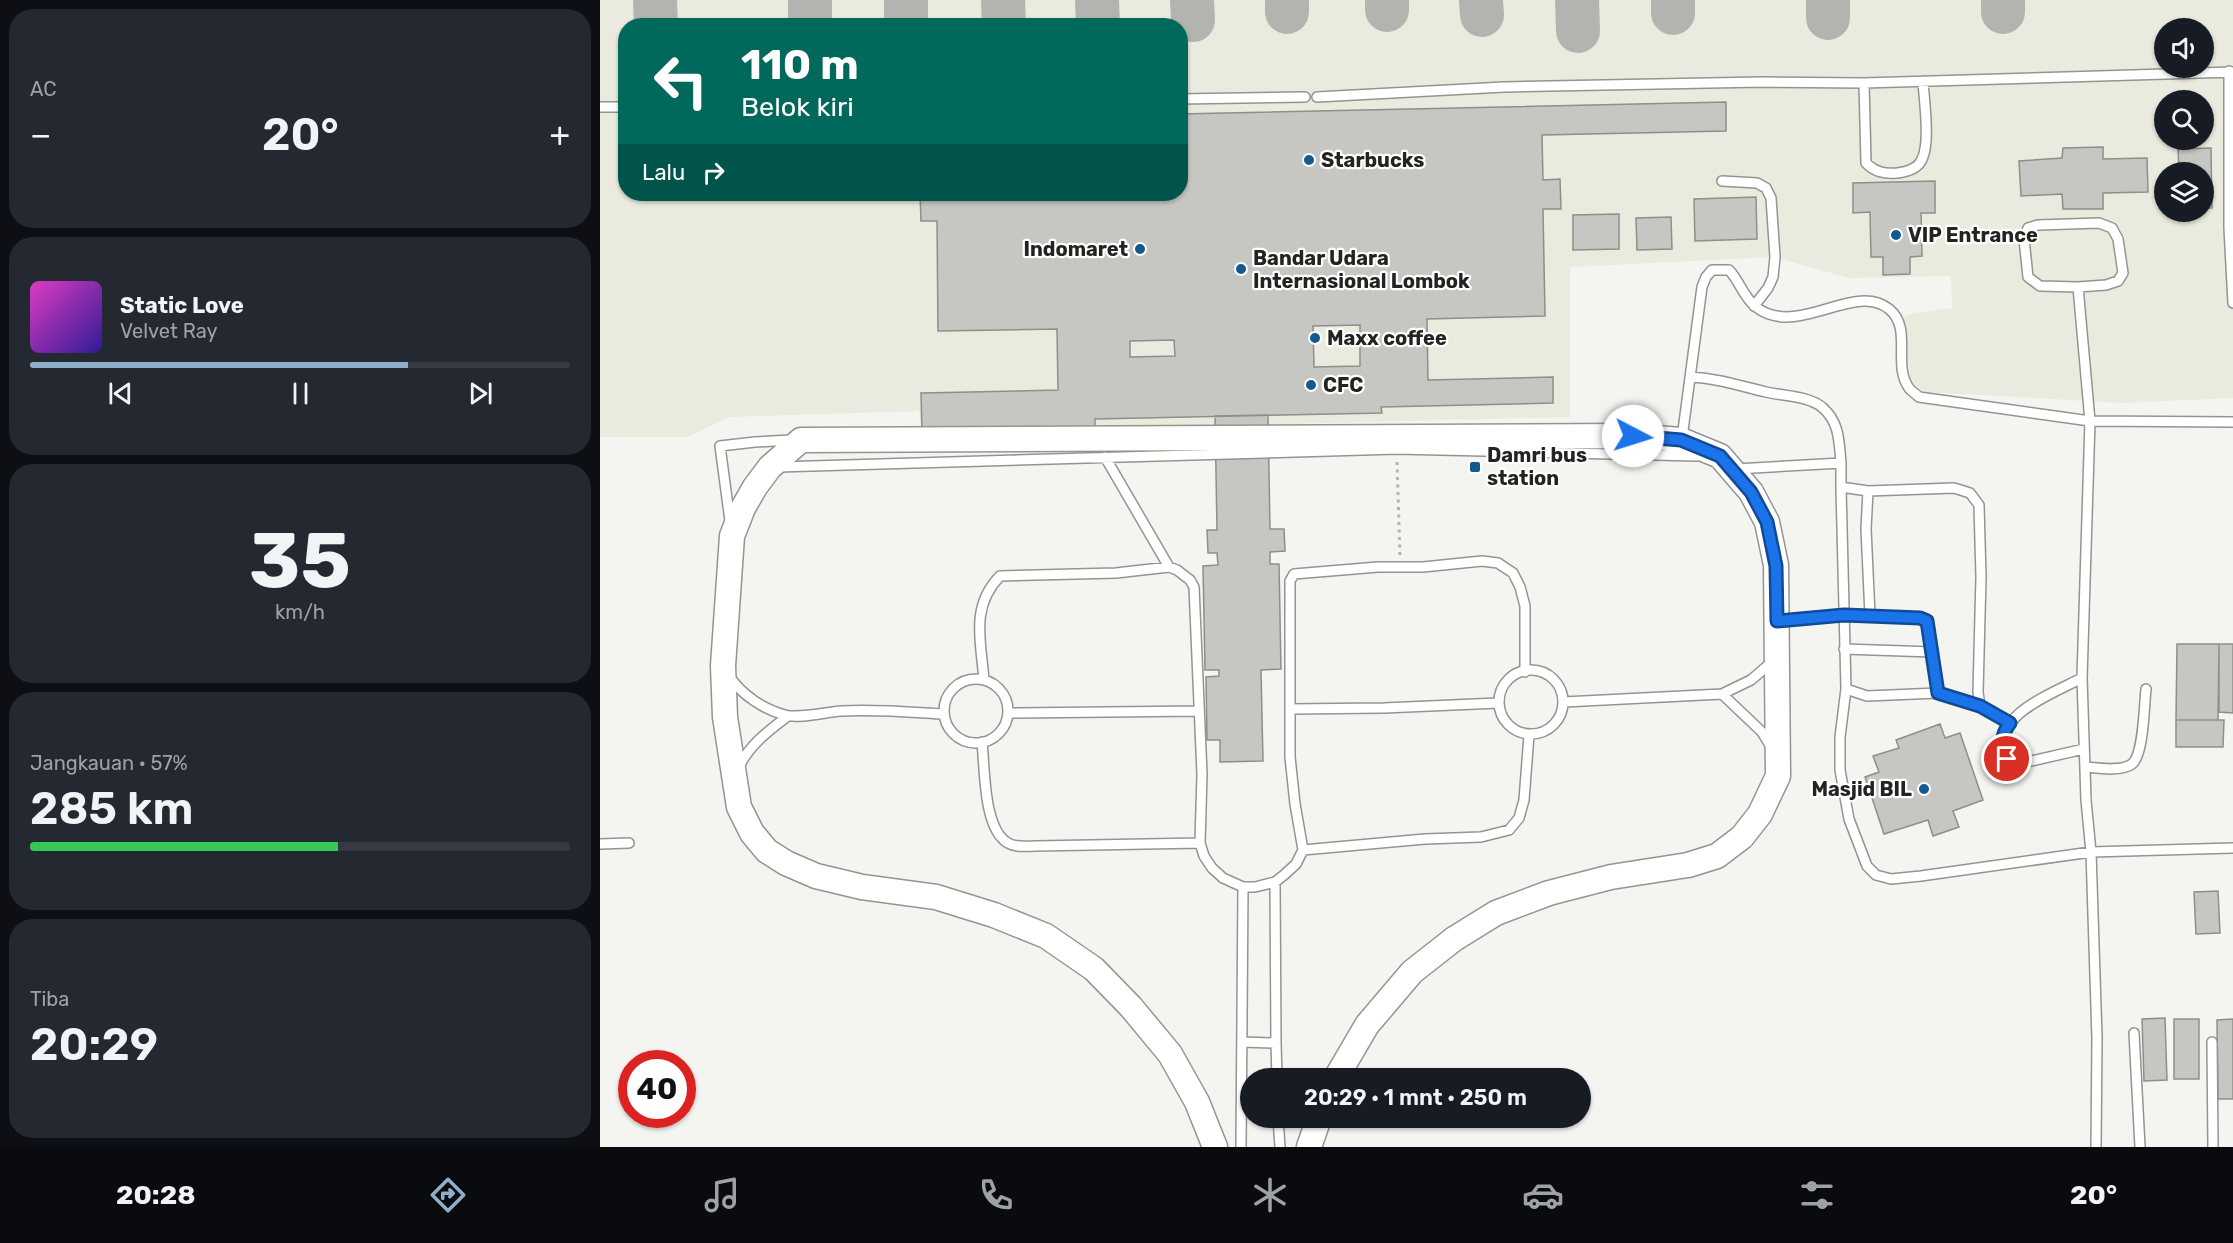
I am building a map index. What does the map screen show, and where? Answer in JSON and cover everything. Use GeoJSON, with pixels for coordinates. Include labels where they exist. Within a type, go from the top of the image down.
{"type":"FeatureCollection","features":[{"type":"Feature","properties":{"kind":"street"},"geometry":{"type":"LineString","coordinates":[[1215,1147],[1197,1102],[1170,1054],[1131,1007],[1094,969],[1046,936],[994,915],[936,897],[862,887],[816,876],[786,863],[767,851],[752,833],[739,807],[725,717],[723,666],[732,536],[743,508],[770,467],[801,440],[1633,436],[1681,440],[1725,463],[1751,492],[1767,522],[1776,566],[1778,776],[1760,814],[1742,837],[1717,856],[1688,865],[1611,877],[1549,893],[1496,913],[1454,939],[1412,972],[1367,1025],[1342,1068]]}},
{"type":"Feature","properties":{"kind":"street"},"geometry":{"type":"LineString","coordinates":[[1309,1147],[1316,1128]]}},
{"type":"Feature","properties":{"kind":"lane"},"geometry":{"type":"LineString","coordinates":[[1317,97],[1504,87],[1762,82],[1864,83],[2231,71],[2229,228],[2233,303]]}},
{"type":"Feature","properties":{"kind":"lane"},"geometry":{"type":"LineString","coordinates":[[1864,83],[1866,163],[1873,170],[1896,173],[1910,170],[1921,163],[1925,150],[1923,81]]}},
{"type":"Feature","properties":{"kind":"lane"},"geometry":{"type":"LineString","coordinates":[[1188,99],[1305,97]]}},
{"type":"Feature","properties":{"kind":"lane"},"geometry":{"type":"LineString","coordinates":[[600,108],[618,107]]}},
{"type":"Feature","properties":{"kind":"lane"},"geometry":{"type":"LineString","coordinates":[[1722,181],[1757,183],[1766,188],[1771,198],[1773,277],[1768,288],[1754,306]]}},
{"type":"Feature","properties":{"kind":"lane"},"geometry":{"type":"LineString","coordinates":[[2099,223],[2112,228],[2118,239],[2123,273],[2118,281],[2106,285],[2078,287],[2040,286],[2028,277],[2024,239],[2028,228],[2038,225],[2099,223]]}},
{"type":"Feature","properties":{"kind":"lane"},"geometry":{"type":"LineString","coordinates":[[1681,440],[1700,297],[1706,277],[1712,270],[1729,270],[1739,281],[1754,306],[1764,312],[1797,317],[1843,304],[1877,303],[1888,308],[1896,316],[1900,330],[1902,372],[1908,387],[1919,397],[2090,421],[2233,422]]}},
{"type":"Feature","properties":{"kind":"lane"},"geometry":{"type":"LineString","coordinates":[[2078,287],[2090,421],[2082,678],[2097,1038],[2096,1147]]}},
{"type":"Feature","properties":{"kind":"lane"},"geometry":{"type":"LineString","coordinates":[[1689,377],[1734,383],[1809,401],[1822,406],[1838,431],[1841,463],[1846,689],[1840,737],[1840,770],[1849,819],[1867,866],[1876,875],[1891,879],[1921,876],[2091,852],[2233,848]]}},
{"type":"Feature","properties":{"kind":"lane"},"geometry":{"type":"LineString","coordinates":[[732,536],[720,446],[801,440]]}},
{"type":"Feature","properties":{"kind":"lane"},"geometry":{"type":"LineString","coordinates":[[770,467],[1397,449],[1725,463],[1841,463]]}},
{"type":"Feature","properties":{"kind":"lane"},"geometry":{"type":"LineString","coordinates":[[1105,457],[1169,567]]}},
{"type":"Feature","properties":{"kind":"lane"},"geometry":{"type":"LineString","coordinates":[[1841,487],[1868,491],[1954,488],[1970,493],[1979,505],[1981,577],[1978,692],[1980,706]]}},
{"type":"Feature","properties":{"kind":"lane"},"geometry":{"type":"LineString","coordinates":[[1868,491],[1866,529],[1870,615]]}},
{"type":"Feature","properties":{"kind":"lane"},"geometry":{"type":"LineString","coordinates":[[984,680],[979,615],[983,598],[1000,576],[1116,573],[1169,567],[1177,570],[1194,587],[1202,774],[1200,843],[1204,856],[1223,878],[1243,887],[1255,887],[1275,882],[1296,864],[1303,850],[1291,775],[1292,575],[1296,572],[1423,567],[1482,561],[1498,563],[1513,573],[1525,606],[1525,672]]}},
{"type":"Feature","properties":{"kind":"lane"},"geometry":{"type":"LineString","coordinates":[[1777,621],[1844,615],[1924,619],[1929,626],[1938,693]]}},
{"type":"Feature","properties":{"kind":"lane"},"geometry":{"type":"LineString","coordinates":[[1844,649],[1933,652]]}},
{"type":"Feature","properties":{"kind":"lane"},"geometry":{"type":"LineString","coordinates":[[1564,702],[1722,694],[1751,680],[1776,657]]}},
{"type":"Feature","properties":{"kind":"lane"},"geometry":{"type":"LineString","coordinates":[[723,666],[737,687],[765,706],[788,716],[842,711],[943,714]]}},
{"type":"Feature","properties":{"kind":"lane"},"geometry":{"type":"LineString","coordinates":[[1525,672],[1540,672],[1551,677],[1560,687],[1564,702],[1562,713],[1554,725],[1542,733],[1529,735],[1513,729],[1503,717],[1498,703],[1508,681],[1516,674],[1525,672]]}},
{"type":"Feature","properties":{"kind":"lane"},"geometry":{"type":"LineString","coordinates":[[2082,678],[2018,712],[2004,731],[2001,744],[2007,759],[2018,764],[2084,749]]}},
{"type":"Feature","properties":{"kind":"lane"},"geometry":{"type":"LineString","coordinates":[[969,679],[984,680],[997,687],[1005,698],[1008,713],[1004,726],[995,737],[982,742],[964,741],[950,731],[943,714],[946,699],[955,686],[969,679]]}},
{"type":"Feature","properties":{"kind":"lane"},"geometry":{"type":"LineString","coordinates":[[1846,689],[1867,696],[1938,693],[1980,706],[2010,723]]}},
{"type":"Feature","properties":{"kind":"lane"},"geometry":{"type":"LineString","coordinates":[[2085,767],[2121,768],[2132,764],[2139,752],[2146,689]]}},
{"type":"Feature","properties":{"kind":"lane"},"geometry":{"type":"LineString","coordinates":[[1722,694],[1762,732],[1777,758]]}},
{"type":"Feature","properties":{"kind":"lane"},"geometry":{"type":"LineString","coordinates":[[1290,709],[1498,703]]}},
{"type":"Feature","properties":{"kind":"lane"},"geometry":{"type":"LineString","coordinates":[[1008,713],[1198,711]]}},
{"type":"Feature","properties":{"kind":"lane"},"geometry":{"type":"LineString","coordinates":[[734,779],[741,762],[750,749],[769,730],[788,716]]}},
{"type":"Feature","properties":{"kind":"lane"},"geometry":{"type":"LineString","coordinates":[[1303,850],[1425,839],[1481,837],[1509,830],[1519,818],[1524,800],[1529,735]]}},
{"type":"Feature","properties":{"kind":"lane"},"geometry":{"type":"LineString","coordinates":[[982,742],[988,805],[993,825],[1008,843],[1016,846],[1200,843]]}},
{"type":"Feature","properties":{"kind":"lane"},"geometry":{"type":"LineString","coordinates":[[600,844],[629,843]]}},
{"type":"Feature","properties":{"kind":"lane"},"geometry":{"type":"LineString","coordinates":[[1275,882],[1277,1068]]}},
{"type":"Feature","properties":{"kind":"lane"},"geometry":{"type":"LineString","coordinates":[[1241,1147],[1243,887]]}},
{"type":"Feature","properties":{"kind":"lane"},"geometry":{"type":"LineString","coordinates":[[2134,1033],[2140,1147]]}},
{"type":"Feature","properties":{"kind":"lane"},"geometry":{"type":"LineString","coordinates":[[1242,1042],[1276,1043]]}},
{"type":"Feature","properties":{"kind":"lane"},"geometry":{"type":"LineString","coordinates":[[2212,1042],[2213,1147]]}},
{"type":"Feature","properties":{"kind":"lane"},"geometry":{"type":"LineString","coordinates":[[1279,1128],[1280,1147]]}},
{"type":"Feature","properties":{"kind":"path"},"geometry":{"type":"LineString","coordinates":[[1397,462],[1401,567]]}},
{"type":"Feature","properties":{"kind":"shaded area"},"geometry":{"type":"Polygon","coordinates":[[[600,0],[2233,0],[2233,398],[2121,403],[1927,392],[1917,387],[1910,378],[1904,318],[1909,314],[1952,308],[1951,276],[1849,278],[1774,257],[1570,267],[1570,417],[922,433],[919,411],[729,417],[688,437],[600,437],[600,0]]]}},
{"type":"Feature","properties":{"kind":"building","name":"Bandar Udara Internasional Lombok"},"geometry":{"type":"Polygon","coordinates":[[[1726,102],[1726,131],[1542,135],[1543,180],[1560,179],[1561,209],[1543,209],[1545,316],[1427,319],[1428,380],[1553,377],[1553,403],[1381,407],[1382,413],[1095,419],[1095,430],[922,433],[921,393],[1058,390],[1057,329],[938,331],[937,221],[921,221],[920,201],[1188,201],[1188,114],[1726,102]],[[1360,325],[1313,326],[1314,367],[1360,366],[1360,325]],[[1174,340],[1130,341],[1130,357],[1175,356],[1174,340]]]}},
{"type":"Feature","properties":{"kind":"building"},"geometry":{"type":"Polygon","coordinates":[[[2103,147],[2103,159],[2147,158],[2148,192],[2103,193],[2103,209],[2063,209],[2062,194],[2021,196],[2019,161],[2062,158],[2063,148],[2103,147]]]}},
{"type":"Feature","properties":{"kind":"building"},"geometry":{"type":"Polygon","coordinates":[[[2178,150],[2211,150],[2211,162],[2179,162],[2178,150]]]}},
{"type":"Feature","properties":{"kind":"building","name":"VIP Entrance"},"geometry":{"type":"Polygon","coordinates":[[[1935,181],[1935,213],[1921,213],[1922,256],[1910,257],[1910,274],[1883,275],[1883,257],[1871,257],[1870,212],[1853,213],[1853,183],[1935,181]]]}},
{"type":"Feature","properties":{"kind":"building"},"geometry":{"type":"Polygon","coordinates":[[[1756,197],[1757,239],[1695,241],[1694,199],[1756,197]]]}},
{"type":"Feature","properties":{"kind":"building"},"geometry":{"type":"Polygon","coordinates":[[[1619,214],[1619,249],[1573,250],[1573,215],[1619,214]]]}},
{"type":"Feature","properties":{"kind":"building"},"geometry":{"type":"Polygon","coordinates":[[[1671,217],[1672,249],[1637,250],[1636,218],[1671,217]]]}},
{"type":"Feature","properties":{"kind":"building"},"geometry":{"type":"Polygon","coordinates":[[[1268,415],[1270,529],[1284,529],[1285,551],[1270,552],[1270,564],[1279,564],[1281,669],[1261,670],[1263,761],[1220,762],[1220,740],[1207,740],[1206,677],[1219,676],[1219,670],[1205,670],[1203,566],[1218,565],[1217,553],[1208,553],[1207,530],[1217,530],[1215,416],[1268,415]]]}},
{"type":"Feature","properties":{"kind":"building"},"geometry":{"type":"Polygon","coordinates":[[[2177,644],[2219,644],[2218,720],[2176,720],[2177,644]]]}},
{"type":"Feature","properties":{"kind":"building"},"geometry":{"type":"Polygon","coordinates":[[[2219,644],[2233,644],[2233,713],[2219,712],[2219,644]]]}},
{"type":"Feature","properties":{"kind":"building"},"geometry":{"type":"Polygon","coordinates":[[[2176,720],[2224,720],[2223,747],[2176,747],[2176,720]]]}},
{"type":"Feature","properties":{"kind":"building","name":"Masjid BIL"},"geometry":{"type":"Polygon","coordinates":[[[1940,724],[1945,738],[1960,733],[1983,800],[1953,811],[1959,827],[1933,836],[1928,820],[1884,834],[1865,777],[1879,772],[1873,756],[1899,748],[1896,740],[1940,724]]]}},
{"type":"Feature","properties":{"kind":"building"},"geometry":{"type":"Polygon","coordinates":[[[2218,891],[2220,933],[2196,934],[2194,892],[2218,891]]]}},
{"type":"Feature","properties":{"kind":"building"},"geometry":{"type":"Polygon","coordinates":[[[2165,1018],[2167,1080],[2144,1081],[2142,1019],[2165,1018]]]}},
{"type":"Feature","properties":{"kind":"building"},"geometry":{"type":"Polygon","coordinates":[[[2174,1019],[2199,1019],[2199,1079],[2174,1079],[2174,1019]]]}},
{"type":"Feature","properties":{"kind":"building"},"geometry":{"type":"Polygon","coordinates":[[[2233,1019],[2233,1099],[2218,1099],[2217,1020],[2233,1019]]]}},
{"type":"Feature","properties":{"kind":"taxiway"},"geometry":{"type":"LineString","coordinates":[[655,0],[656,18]]}},
{"type":"Feature","properties":{"kind":"taxiway"},"geometry":{"type":"LineString","coordinates":[[810,0],[810,18]]}},
{"type":"Feature","properties":{"kind":"taxiway"},"geometry":{"type":"LineString","coordinates":[[906,0],[906,18]]}},
{"type":"Feature","properties":{"kind":"taxiway"},"geometry":{"type":"LineString","coordinates":[[1003,0],[1004,18]]}},
{"type":"Feature","properties":{"kind":"taxiway"},"geometry":{"type":"LineString","coordinates":[[1097,0],[1098,18]]}},
{"type":"Feature","properties":{"kind":"taxiway"},"geometry":{"type":"LineString","coordinates":[[1192,0],[1193,20]]}},
{"type":"Feature","properties":{"kind":"taxiway"},"geometry":{"type":"LineString","coordinates":[[1287,0],[1287,12]]}},
{"type":"Feature","properties":{"kind":"taxiway"},"geometry":{"type":"LineString","coordinates":[[1387,0],[1387,10]]}},
{"type":"Feature","properties":{"kind":"taxiway"},"geometry":{"type":"LineString","coordinates":[[1481,0],[1482,15]]}},
{"type":"Feature","properties":{"kind":"taxiway"},"geometry":{"type":"LineString","coordinates":[[1577,0],[1578,31]]}},
{"type":"Feature","properties":{"kind":"taxiway"},"geometry":{"type":"LineString","coordinates":[[1673,0],[1673,13]]}},
{"type":"Feature","properties":{"kind":"taxiway"},"geometry":{"type":"LineString","coordinates":[[1828,0],[1828,18]]}},
{"type":"Feature","properties":{"kind":"taxiway"},"geometry":{"type":"LineString","coordinates":[[2003,0],[2003,12]]}},
{"type":"Feature","properties":{"kind":"place","name":"Starbucks"},"geometry":{"type":"Point","coordinates":[1309,160]}},
{"type":"Feature","properties":{"kind":"place","name":"VIP Entrance"},"geometry":{"type":"Point","coordinates":[1896,235]}},
{"type":"Feature","properties":{"kind":"place","name":"Indomaret"},"geometry":{"type":"Point","coordinates":[1140,249]}},
{"type":"Feature","properties":{"kind":"place","name":"Bandar Udara Internasional Lombok"},"geometry":{"type":"Point","coordinates":[1241,269]}},
{"type":"Feature","properties":{"kind":"place","name":"Maxx coffee"},"geometry":{"type":"Point","coordinates":[1315,338]}},
{"type":"Feature","properties":{"kind":"place","name":"CFC"},"geometry":{"type":"Point","coordinates":[1311,385]}},
{"type":"Feature","properties":{"kind":"place","name":"Damri bus station"},"geometry":{"type":"Point","coordinates":[1475,467]}},
{"type":"Feature","properties":{"kind":"place","name":"Masjid BIL"},"geometry":{"type":"Point","coordinates":[1924,789]}},
{"type":"Feature","properties":{"kind":"route"},"geometry":{"type":"LineString","coordinates":[[1633,436],[1681,440],[1720,456],[1751,492],[1767,522],[1776,566],[1777,621],[1844,615],[1920,618],[1927,621],[1938,693],[1980,706],[2010,723],[2004,731],[2001,744],[2007,759]]}}]}
